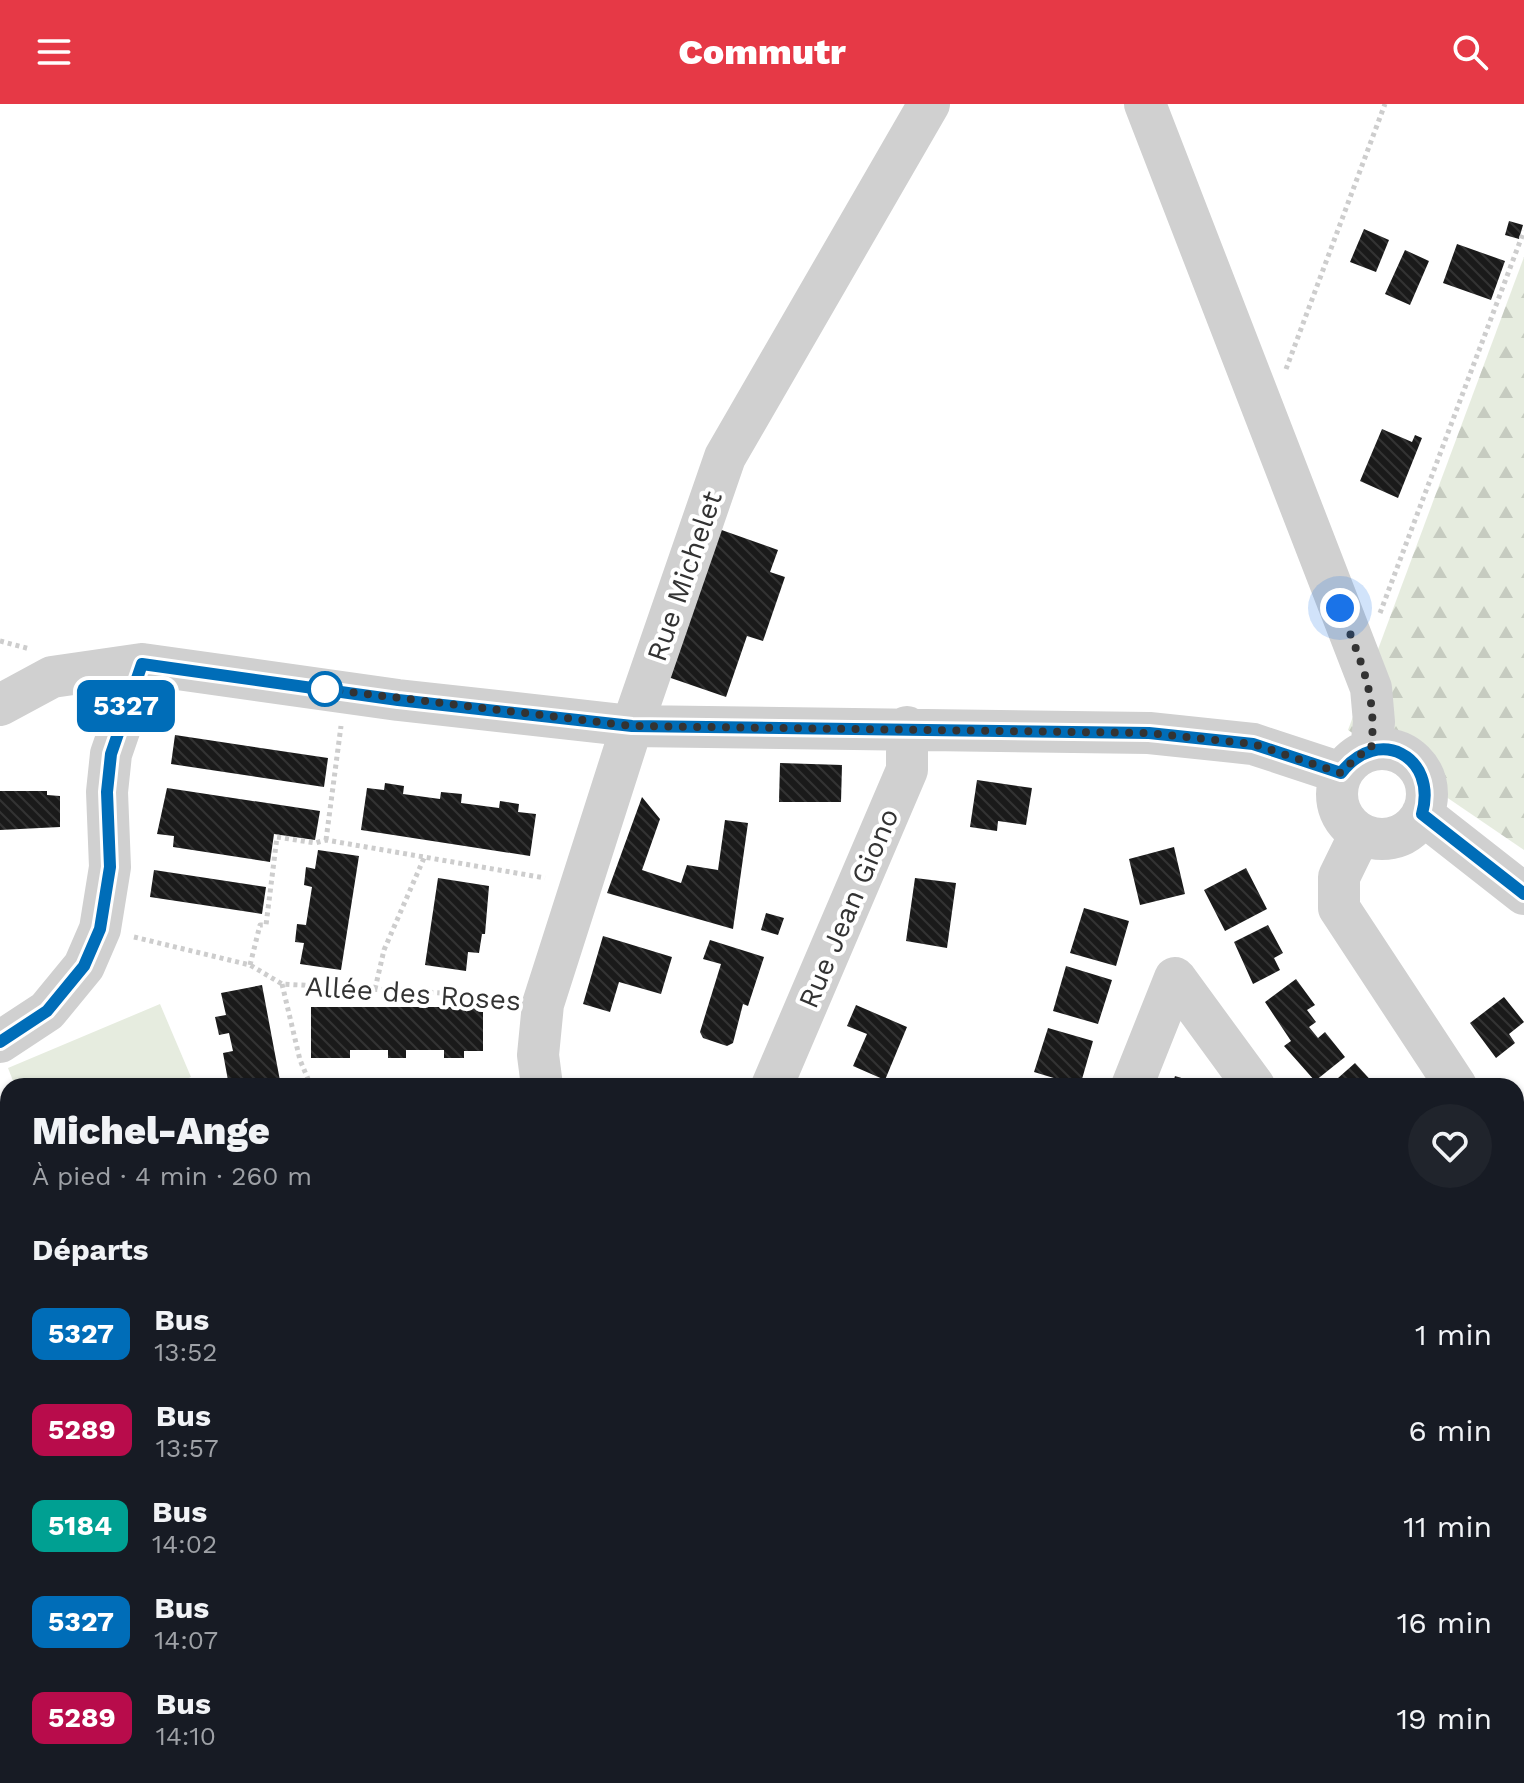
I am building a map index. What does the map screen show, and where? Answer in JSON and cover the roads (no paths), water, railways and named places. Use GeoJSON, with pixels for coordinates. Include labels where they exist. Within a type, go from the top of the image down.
{"type":"FeatureCollection","features":[{"type":"Feature","properties":{"kind":"street","name":"Rue Michelet"},"geometry":{"type":"LineString","coordinates":[[541,1078],[538,1055],[543,1004],[632,726],[725,457],[929,104]]}},
{"type":"Feature","properties":{"kind":"street"},"geometry":{"type":"LineString","coordinates":[[0,705],[52,677],[142,664],[632,726],[907,727],[1178,736],[1253,744],[1356,762],[1388,749],[1404,755],[1417,766],[1425,781],[1427,798],[1414,826],[1388,839],[1360,834],[1341,814],[1337,800],[1356,762],[1374,722],[1371,688],[1145,104]]}},
{"type":"Feature","properties":{"kind":"street"},"geometry":{"type":"LineString","coordinates":[[0,1042],[47,1011],[84,966],[100,929],[110,867],[107,792],[111,754],[142,664]]}},
{"type":"Feature","properties":{"kind":"street","name":"Rue Jean Giono"},"geometry":{"type":"LineString","coordinates":[[775,1078],[907,770],[907,727]]}},
{"type":"Feature","properties":{"kind":"street"},"geometry":{"type":"LineString","coordinates":[[1422,814],[1524,894]]}},
{"type":"Feature","properties":{"kind":"street"},"geometry":{"type":"LineString","coordinates":[[1360,834],[1339,877],[1339,908],[1451,1078]]}},
{"type":"Feature","properties":{"kind":"street"},"geometry":{"type":"LineString","coordinates":[[1135,1078],[1175,978],[1248,1078]]}}]}
